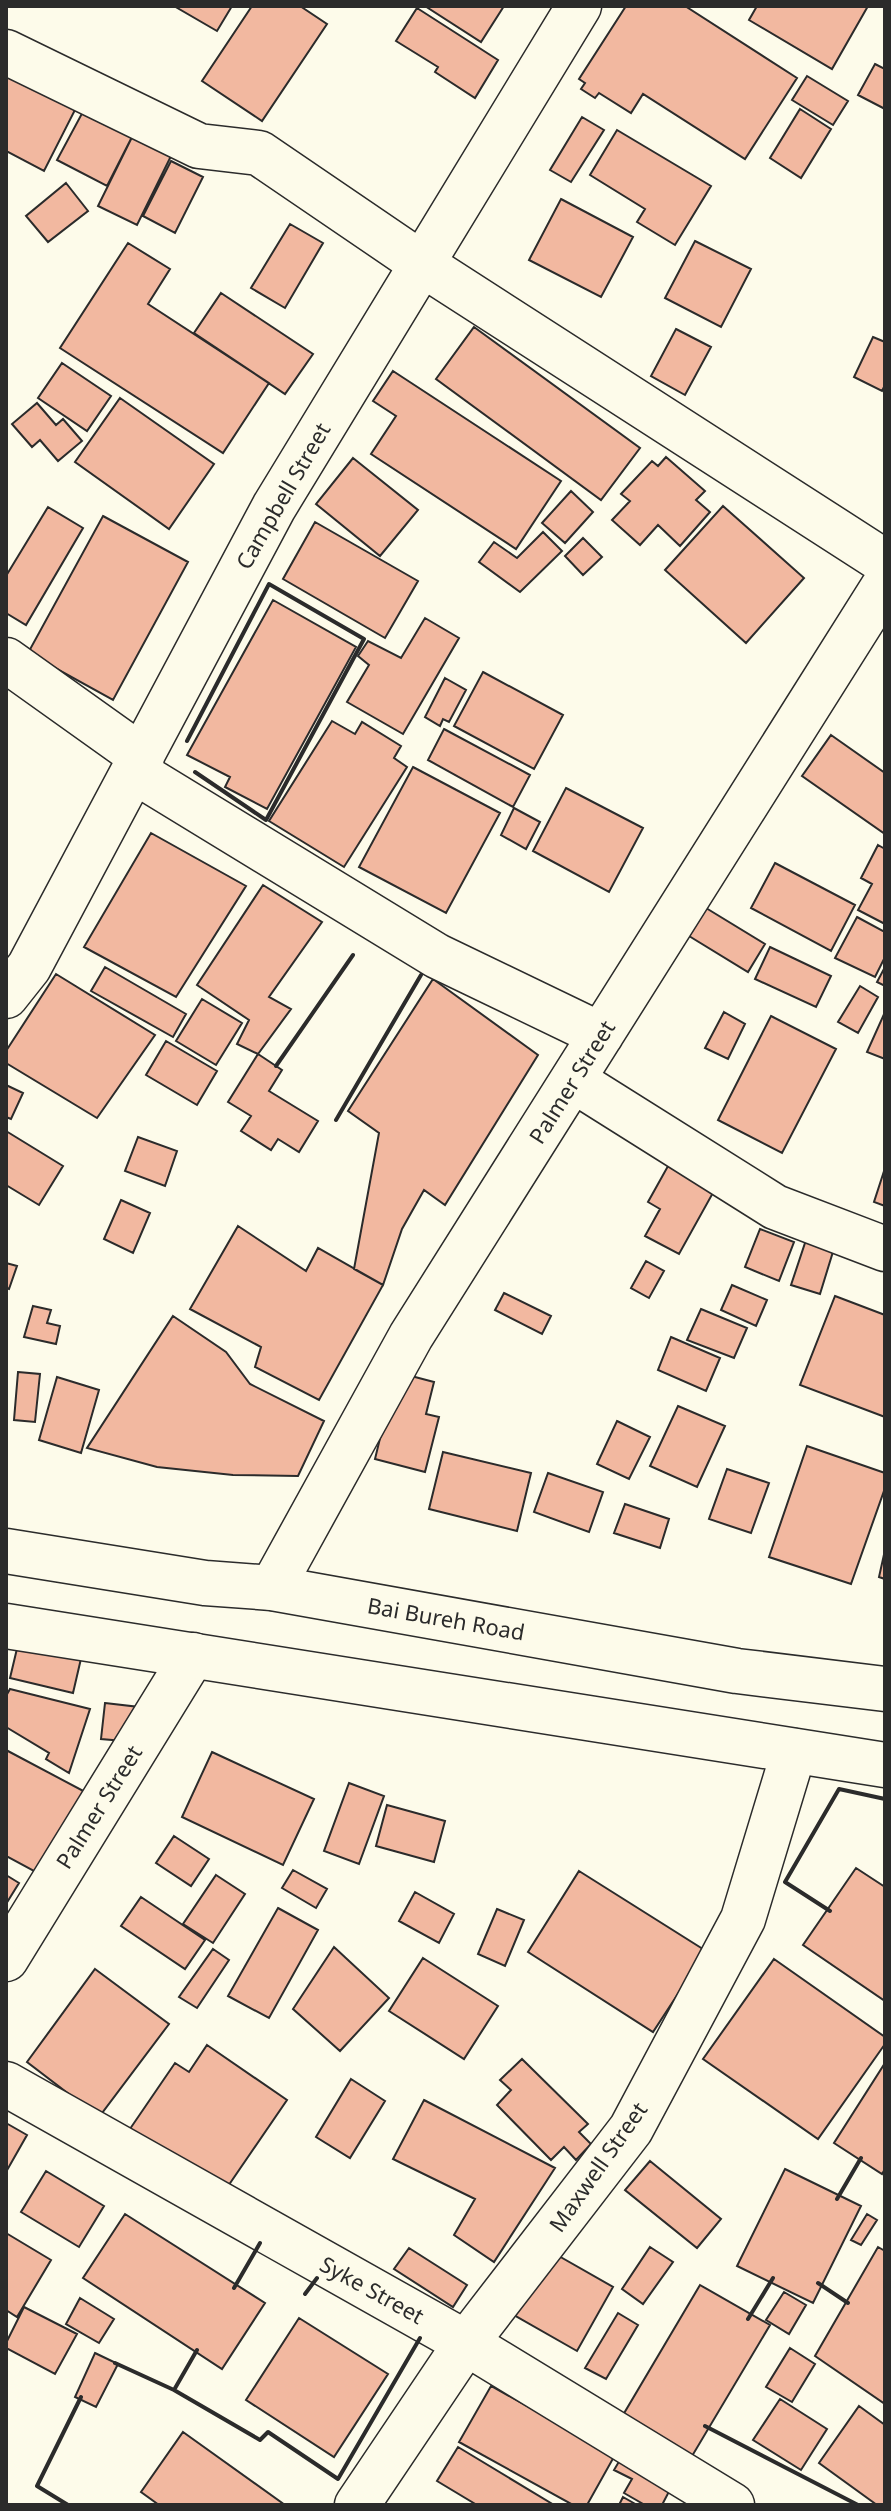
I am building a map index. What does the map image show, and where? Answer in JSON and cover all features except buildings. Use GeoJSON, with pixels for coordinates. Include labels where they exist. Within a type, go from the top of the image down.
{"type":"FeatureCollection","features":[{"type":"Feature","properties":{"kind":"main road","name":"Campbell Street"},"geometry":{"type":"LineString","coordinates":[[6,996],[29,967],[274,507],[579,6]]}},
{"type":"Feature","properties":{"kind":"main road"},"geometry":{"type":"LineString","coordinates":[[6,52],[199,146],[259,153],[422,264],[885,562]]}},
{"type":"Feature","properties":{"kind":"main road","name":"Palmer Street"},"geometry":{"type":"LineString","coordinates":[[272,1588],[411,1336],[885,584]]}},
{"type":"Feature","properties":{"kind":"main road"},"geometry":{"type":"LineString","coordinates":[[6,660],[138,764],[437,956],[601,1035]]}},
{"type":"Feature","properties":{"kind":"main road"},"geometry":{"type":"LineString","coordinates":[[573,1080],[775,1207],[885,1249]]}},
{"type":"Feature","properties":{"kind":"main road","name":"Bai Bureh Road"},"geometry":{"type":"LineString","coordinates":[[6,1551],[205,1583],[272,1588],[737,1671],[885,1689]]}},
{"type":"Feature","properties":{"kind":"main road"},"geometry":{"type":"LineString","coordinates":[[6,1626],[885,1765]]}},
{"type":"Feature","properties":{"kind":"main road","name":"Palmer Street"},"geometry":{"type":"LineString","coordinates":[[6,1959],[193,1655]]}},
{"type":"Feature","properties":{"kind":"main road","name":"Maxwell Street"},"geometry":{"type":"LineString","coordinates":[[357,2505],[466,2343],[631,2129],[743,1919],[794,1751]]}},
{"type":"Feature","properties":{"kind":"main road","name":"Syke Street"},"geometry":{"type":"LineString","coordinates":[[6,2084],[466,2343],[732,2505]]}},
{"type":"Feature","properties":{"kind":"wall"},"geometry":{"type":"LineString","coordinates":[[187,741],[269,584],[364,639],[266,820],[195,772]]}},
{"type":"Feature","properties":{"kind":"wall"},"geometry":{"type":"LineString","coordinates":[[276,1066],[353,955]]}},
{"type":"Feature","properties":{"kind":"wall"},"geometry":{"type":"LineString","coordinates":[[336,1120],[421,975]]}},
{"type":"Feature","properties":{"kind":"wall"},"geometry":{"type":"LineString","coordinates":[[830,1911],[785,1882],[839,1789],[885,1799]]}},
{"type":"Feature","properties":{"kind":"wall"},"geometry":{"type":"LineString","coordinates":[[837,2199],[861,2158]]}},
{"type":"Feature","properties":{"kind":"wall"},"geometry":{"type":"LineString","coordinates":[[234,2288],[260,2243]]}},
{"type":"Feature","properties":{"kind":"wall"},"geometry":{"type":"LineString","coordinates":[[305,2294],[317,2278]]}},
{"type":"Feature","properties":{"kind":"wall"},"geometry":{"type":"LineString","coordinates":[[748,2319],[773,2278]]}},
{"type":"Feature","properties":{"kind":"wall"},"geometry":{"type":"LineString","coordinates":[[818,2283],[848,2303]]}},
{"type":"Feature","properties":{"kind":"wall"},"geometry":{"type":"LineString","coordinates":[[197,2350],[174,2390],[260,2440],[268,2432],[338,2479],[420,2338]]}},
{"type":"Feature","properties":{"kind":"wall"},"geometry":{"type":"LineString","coordinates":[[115,2363],[174,2390]]}},
{"type":"Feature","properties":{"kind":"wall"},"geometry":{"type":"LineString","coordinates":[[68,2505],[37,2486],[81,2397]]}},
{"type":"Feature","properties":{"kind":"wall"},"geometry":{"type":"LineString","coordinates":[[705,2426],[858,2505]]}}]}
